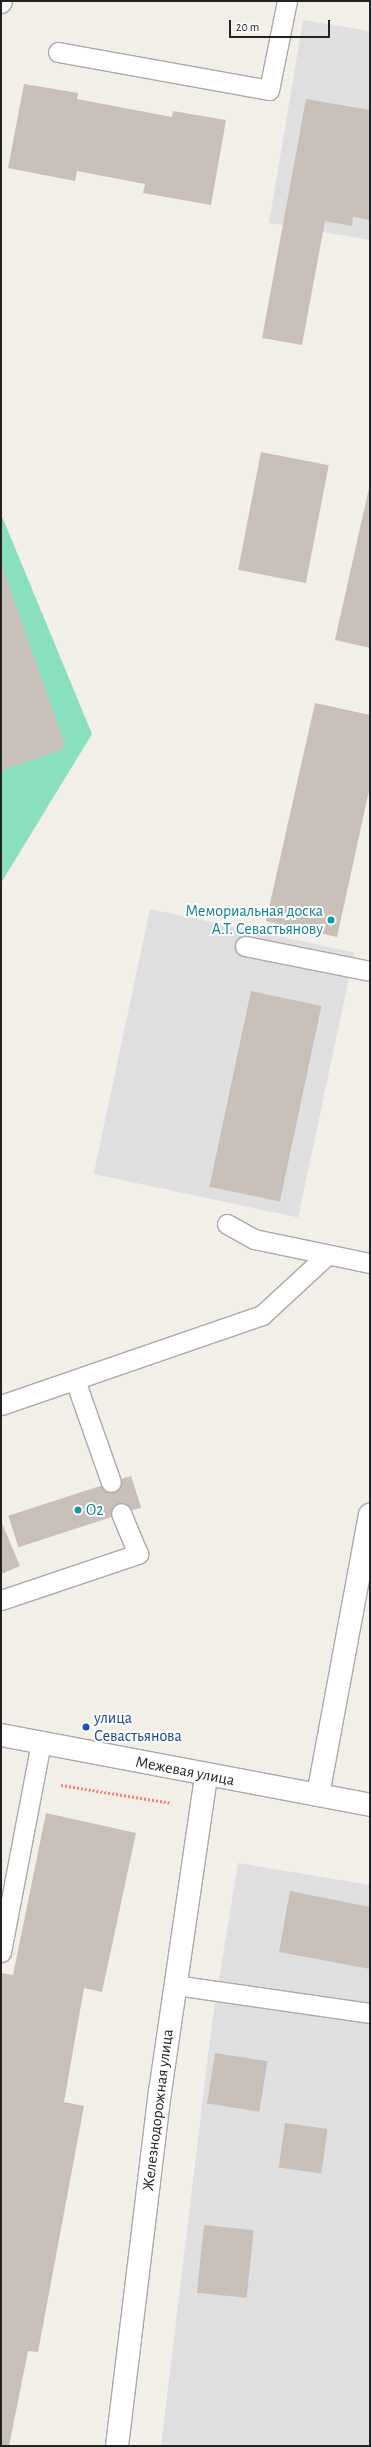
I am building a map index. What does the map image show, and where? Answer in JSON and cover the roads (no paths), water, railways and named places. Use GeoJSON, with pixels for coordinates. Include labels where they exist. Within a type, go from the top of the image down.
{"type":"FeatureCollection","features":[{"type":"Feature","properties":{"kind":"street"},"geometry":{"type":"LineString","coordinates":[[318,1795],[370,1514]]}},
{"type":"Feature","properties":{"kind":"street","name":"Межевая улица"},"geometry":{"type":"LineString","coordinates":[[1,1735],[370,1805]]}},
{"type":"Feature","properties":{"kind":"street","name":"Железнодорожная улица"},"geometry":{"type":"LineString","coordinates":[[117,2446],[175,1985],[206,1775]]}},
{"type":"Feature","properties":{"kind":"lane"},"geometry":{"type":"LineString","coordinates":[[58,52],[269,90],[287,1]]}},
{"type":"Feature","properties":{"kind":"lane"},"geometry":{"type":"LineString","coordinates":[[245,946],[370,971]]}},
{"type":"Feature","properties":{"kind":"lane"},"geometry":{"type":"LineString","coordinates":[[227,1224],[254,1240],[370,1264]]}},
{"type":"Feature","properties":{"kind":"lane"},"geometry":{"type":"LineString","coordinates":[[1,1404],[262,1315],[327,1255]]}},
{"type":"Feature","properties":{"kind":"lane"},"geometry":{"type":"LineString","coordinates":[[75,1380],[111,1482]]}},
{"type":"Feature","properties":{"kind":"lane"},"geometry":{"type":"LineString","coordinates":[[1,1600],[138,1554],[121,1513]]}},
{"type":"Feature","properties":{"kind":"lane"},"geometry":{"type":"LineString","coordinates":[[1,1952],[41,1743]]}},
{"type":"Feature","properties":{"kind":"lane"},"geometry":{"type":"LineString","coordinates":[[175,1985],[370,2014]]}},
{"type":"Feature","properties":{"kind":"place","name":"Мемориальная доска А.Т. Севастьянову"},"geometry":{"type":"Point","coordinates":[331,920]}},
{"type":"Feature","properties":{"kind":"place","name":"O2"},"geometry":{"type":"Point","coordinates":[78,1510]}},
{"type":"Feature","properties":{"kind":"place","name":"улица Севастьянова"},"geometry":{"type":"Point","coordinates":[86,1727]}}]}
